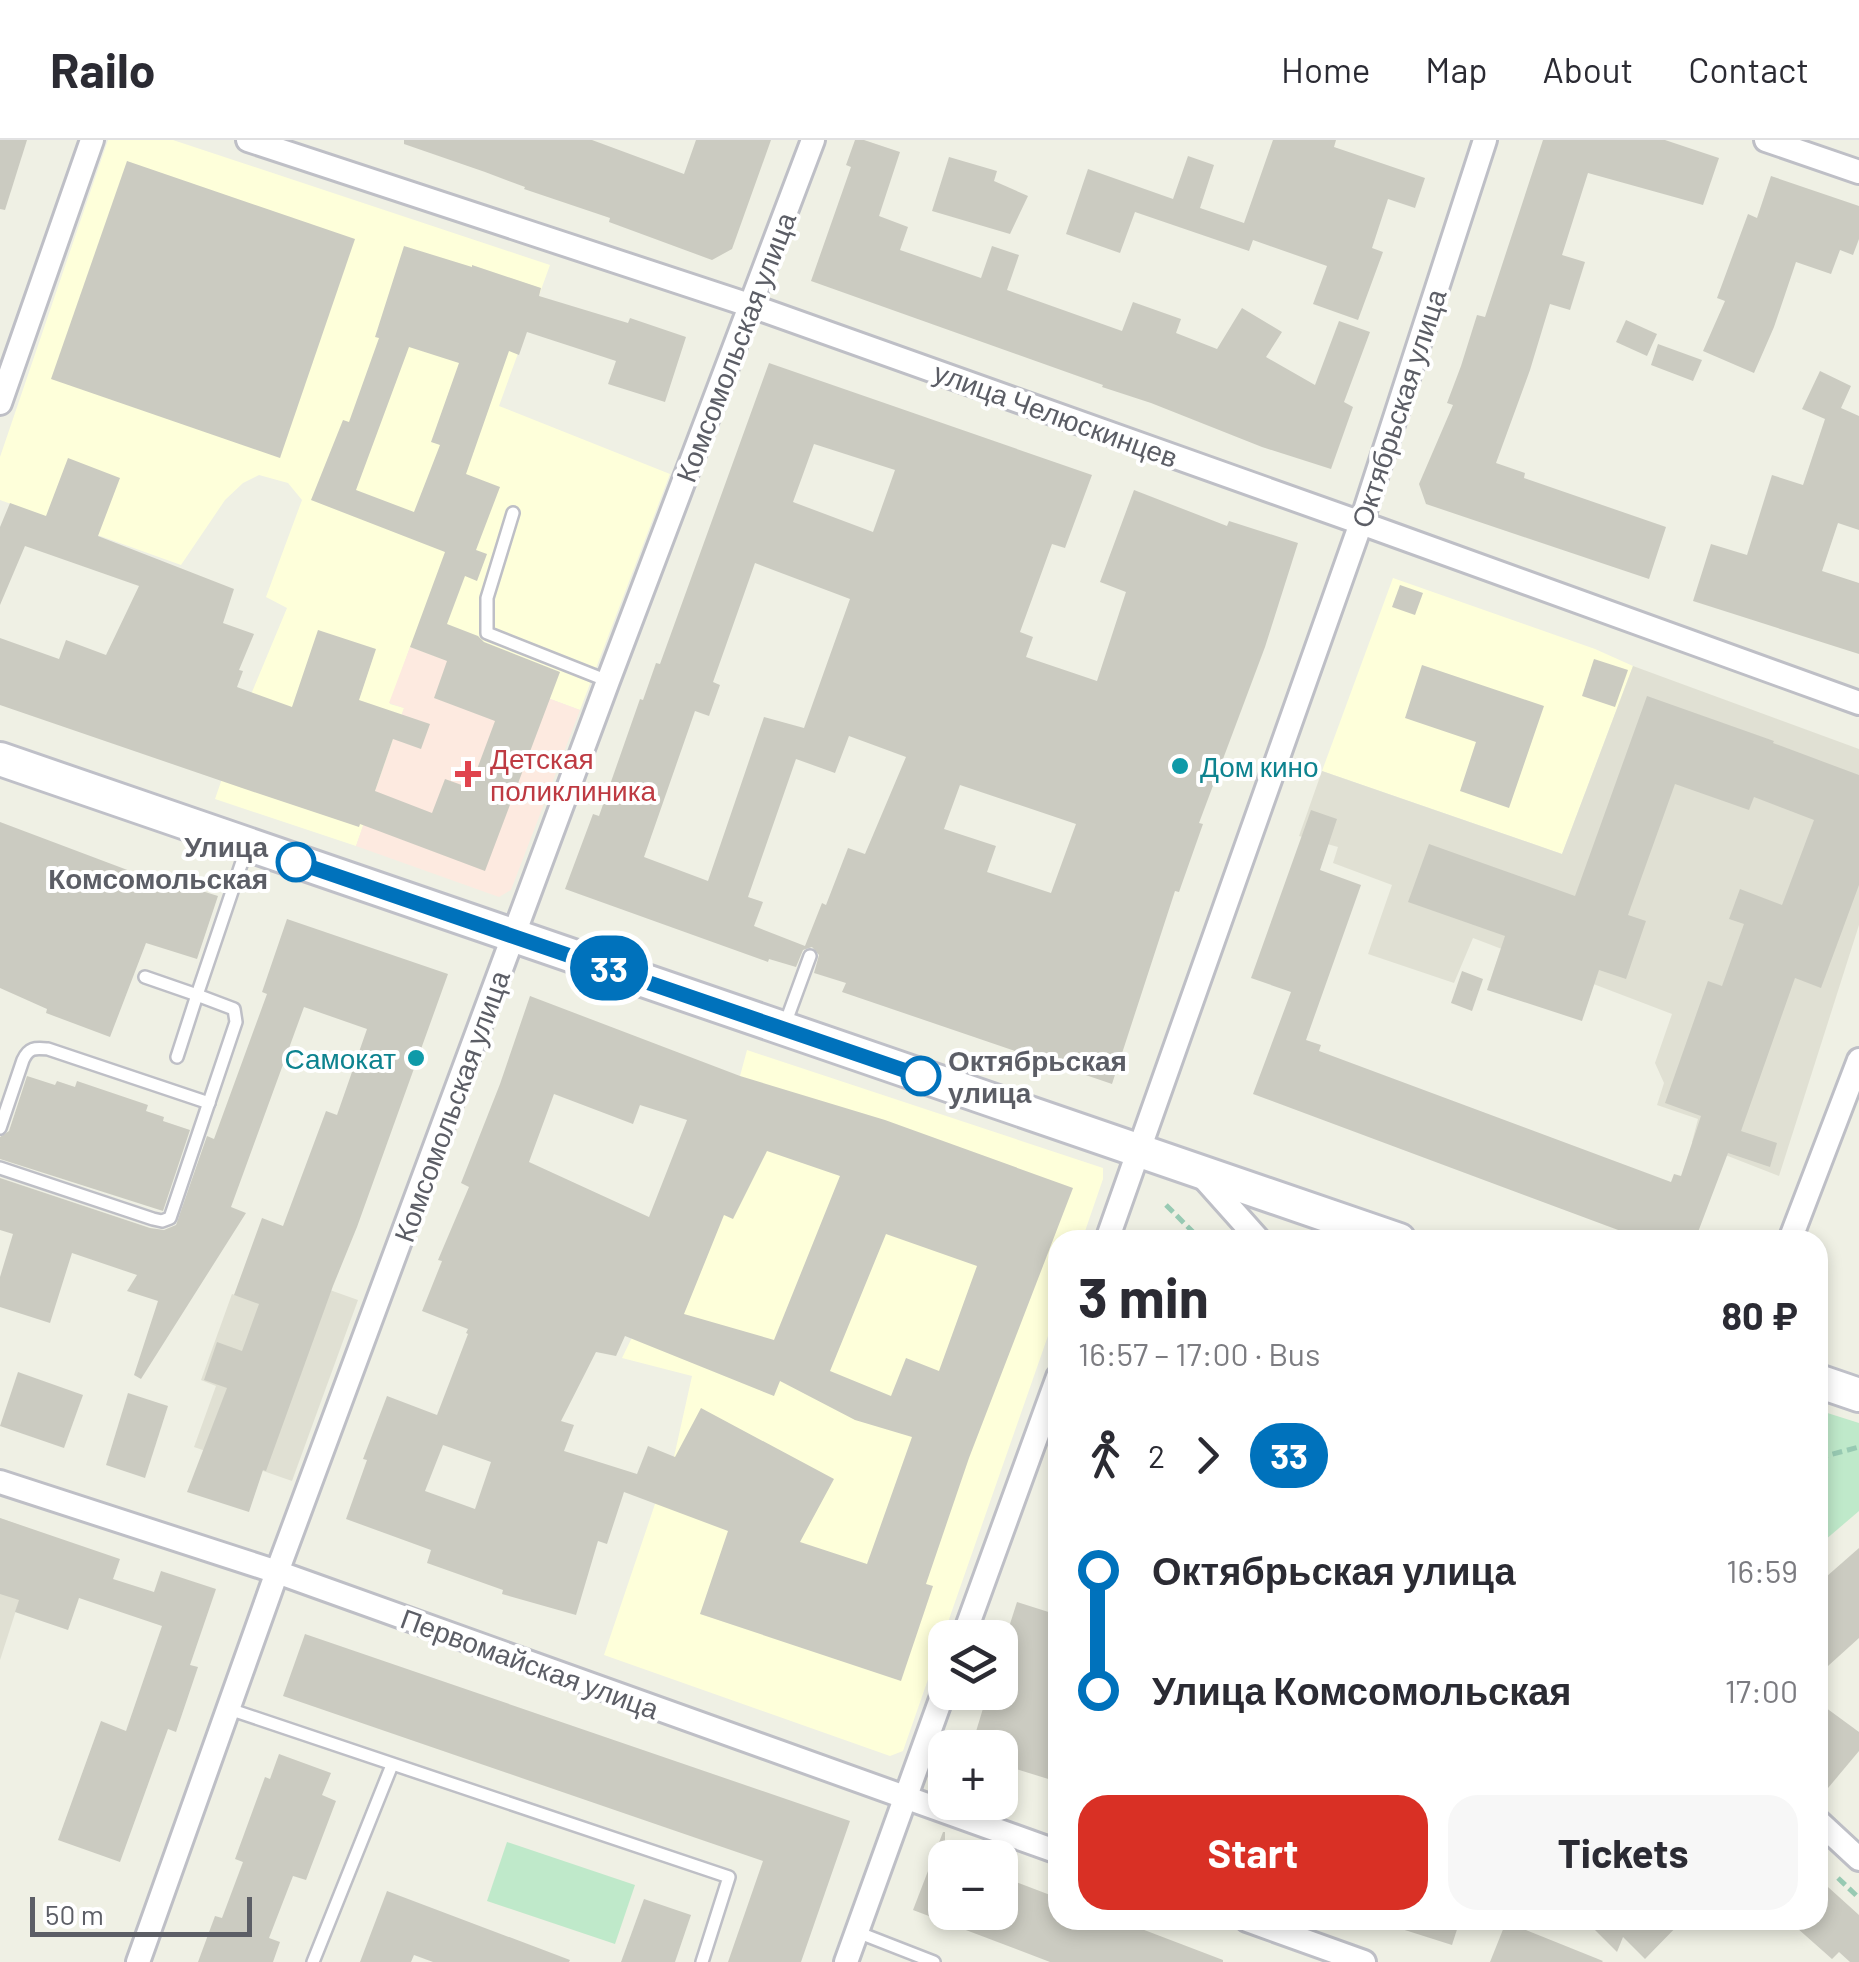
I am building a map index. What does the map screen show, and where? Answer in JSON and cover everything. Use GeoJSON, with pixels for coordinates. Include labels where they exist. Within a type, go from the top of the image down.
{"type":"FeatureCollection","features":[{"type":"Feature","properties":{"kind":"main road"},"geometry":{"type":"LineString","coordinates":[[0,759],[1369,1230]]}},
{"type":"Feature","properties":{"kind":"main road"},"geometry":{"type":"LineString","coordinates":[[1828,1384],[1859,1395]]}},
{"type":"Feature","properties":{"kind":"street"},"geometry":{"type":"LineString","coordinates":[[0,403],[92,140]]}},
{"type":"Feature","properties":{"kind":"street","name":"улица Челюскинцев"},"geometry":{"type":"LineString","coordinates":[[248,140],[750,305],[1859,703]]}},
{"type":"Feature","properties":{"kind":"street","name":"Комсомольская улица"},"geometry":{"type":"LineString","coordinates":[[138,1962],[277,1572],[814,140]]}},
{"type":"Feature","properties":{"kind":"street","name":"Октябрьская улица"},"geometry":{"type":"LineString","coordinates":[[1111,1230],[1361,522],[1485,140]]}},
{"type":"Feature","properties":{"kind":"street"},"geometry":{"type":"LineString","coordinates":[[1766,140],[1859,172]]}},
{"type":"Feature","properties":{"kind":"street"},"geometry":{"type":"LineString","coordinates":[[1794,1230],[1859,1060]]}},
{"type":"Feature","properties":{"kind":"street"},"geometry":{"type":"LineString","coordinates":[[1198,1172],[1249,1230]]}},
{"type":"Feature","properties":{"kind":"street"},"geometry":{"type":"LineString","coordinates":[[970,1620],[1048,1404]]}},
{"type":"Feature","properties":{"kind":"street","name":"Первомайская улица"},"geometry":{"type":"LineString","coordinates":[[0,1482],[277,1572],[1048,1848]]}},
{"type":"Feature","properties":{"kind":"street"},"geometry":{"type":"LineString","coordinates":[[846,1962],[937,1710]]}},
{"type":"Feature","properties":{"kind":"street"},"geometry":{"type":"LineString","coordinates":[[1828,1831],[1859,1860]]}},
{"type":"Feature","properties":{"kind":"street"},"geometry":{"type":"LineString","coordinates":[[1275,1930],[1364,1962]]}},
{"type":"Feature","properties":{"kind":"lane"},"geometry":{"type":"LineString","coordinates":[[512,513],[488,598],[488,633],[608,681]]}},
{"type":"Feature","properties":{"kind":"lane"},"geometry":{"type":"LineString","coordinates":[[176,1057],[248,845]]}},
{"type":"Feature","properties":{"kind":"lane"},"geometry":{"type":"LineString","coordinates":[[784,1028],[810,956]]}},
{"type":"Feature","properties":{"kind":"lane"},"geometry":{"type":"LineString","coordinates":[[0,1168],[162,1222],[170,1218],[237,1014],[228,1005],[144,977]]}},
{"type":"Feature","properties":{"kind":"lane"},"geometry":{"type":"LineString","coordinates":[[0,1128],[23,1060],[34,1048],[48,1049],[210,1103]]}},
{"type":"Feature","properties":{"kind":"lane"},"geometry":{"type":"LineString","coordinates":[[229,1708],[728,1877],[702,1962]]}},
{"type":"Feature","properties":{"kind":"lane"},"geometry":{"type":"LineString","coordinates":[[313,1962],[392,1765]]}},
{"type":"Feature","properties":{"kind":"lane"},"geometry":{"type":"LineString","coordinates":[[857,1932],[934,1962]]}},
{"type":"Feature","properties":{"kind":"path"},"geometry":{"type":"LineString","coordinates":[[1166,1205],[1192,1230]]}},
{"type":"Feature","properties":{"kind":"path"},"geometry":{"type":"LineString","coordinates":[[1828,1455],[1859,1447]]}},
{"type":"Feature","properties":{"kind":"shaded area"},"geometry":{"type":"Polygon","coordinates":[[[108,140],[173,140],[550,265],[499,406],[670,474],[580,710],[410,647],[390,704],[404,708],[356,846],[215,799],[252,692],[287,608],[266,597],[302,500],[288,483],[259,475],[243,483],[225,500],[181,565],[0,500],[0,457],[108,140]]]}},
{"type":"Feature","properties":{"kind":"shaded area"},"geometry":{"type":"Polygon","coordinates":[[[1393,578],[1633,666],[1562,854],[1322,771],[1393,578]]]}},
{"type":"Feature","properties":{"kind":"shaded area","name":"Детская поликлиника"},"geometry":{"type":"Polygon","coordinates":[[[410,647],[580,710],[511,890],[499,897],[356,846],[404,708],[389,703],[410,647]]]}},
{"type":"Feature","properties":{"kind":"shaded area"},"geometry":{"type":"Polygon","coordinates":[[[1633,666],[1859,749],[1859,925],[1779,1176],[1692,1142],[1698,1119],[1657,1105],[1664,1083],[1655,1063],[1672,1014],[1473,938],[1454,983],[1368,954],[1392,885],[1333,863],[1338,847],[1299,836],[1322,771],[1562,854],[1633,666]]]}},
{"type":"Feature","properties":{"kind":"shaded area"},"geometry":{"type":"Polygon","coordinates":[[[747,1050],[1103,1168],[1085,1230],[1048,1230],[1048,1336],[949,1620],[928,1620],[928,1679],[903,1751],[890,1756],[604,1655],[674,1457],[692,1376],[622,1358],[665,1270],[747,1050]]]}},
{"type":"Feature","properties":{"kind":"shaded area"},"geometry":{"type":"Polygon","coordinates":[[[251,1262],[358,1300],[292,1481],[194,1447],[216,1386],[201,1380],[232,1294],[238,1296],[251,1262]]]}},
{"type":"Feature","properties":{"kind":"shaded area"},"geometry":{"type":"Polygon","coordinates":[[[1828,1413],[1859,1423],[1859,1511],[1828,1537],[1828,1413]]]}},
{"type":"Feature","properties":{"kind":"shaded area"},"geometry":{"type":"Polygon","coordinates":[[[0,1518],[41,1533],[0,1660],[0,1518]]]}},
{"type":"Feature","properties":{"kind":"shaded area"},"geometry":{"type":"Polygon","coordinates":[[[507,1842],[635,1885],[615,1944],[487,1901],[507,1842]]]}},
{"type":"Feature","properties":{"kind":"building"},"geometry":{"type":"Polygon","coordinates":[[[0,140],[27,140],[5,210],[0,209],[0,140]]]}},
{"type":"Feature","properties":{"kind":"building"},"geometry":{"type":"Polygon","coordinates":[[[404,140],[592,140],[684,174],[696,140],[771,140],[732,249],[712,260],[609,222],[610,218],[404,144],[404,140]]]}},
{"type":"Feature","properties":{"kind":"building"},"geometry":{"type":"Polygon","coordinates":[[[855,140],[900,152],[879,216],[908,227],[900,250],[981,278],[992,246],[1019,255],[1007,290],[1122,331],[1133,302],[1181,319],[1176,333],[1217,349],[1242,308],[1282,332],[1266,357],[1315,385],[1339,321],[1370,332],[1344,402],[1353,407],[1331,469],[811,281],[851,167],[846,165],[855,140]]]}},
{"type":"Feature","properties":{"kind":"building"},"geometry":{"type":"Polygon","coordinates":[[[1273,140],[1336,140],[1334,147],[1425,178],[1415,208],[1388,199],[1372,248],[1383,252],[1358,320],[1313,304],[1327,266],[1253,240],[1249,251],[1135,212],[1120,253],[1066,234],[1088,169],[1173,199],[1188,156],[1214,165],[1200,208],[1244,223],[1273,140]]]}},
{"type":"Feature","properties":{"kind":"building"},"geometry":{"type":"Polygon","coordinates":[[[1543,140],[1665,140],[1719,158],[1703,205],[1588,173],[1562,255],[1585,262],[1570,310],[1550,304],[1496,463],[1525,473],[1524,478],[1666,527],[1649,579],[1426,504],[1419,484],[1453,405],[1447,403],[1477,315],[1485,317],[1543,140]]]}},
{"type":"Feature","properties":{"kind":"building"},"geometry":{"type":"Polygon","coordinates":[[[949,157],[997,171],[994,181],[1028,196],[1010,234],[932,211],[949,157]]]}},
{"type":"Feature","properties":{"kind":"building"},"geometry":{"type":"Polygon","coordinates":[[[127,161],[355,239],[280,458],[51,379],[127,161]]]}},
{"type":"Feature","properties":{"kind":"building"},"geometry":{"type":"Polygon","coordinates":[[[1771,176],[1859,206],[1859,239],[1853,255],[1840,250],[1831,274],[1796,262],[1754,373],[1703,351],[1725,301],[1717,298],[1748,214],[1757,218],[1771,176]]]}},
{"type":"Feature","properties":{"kind":"building"},"geometry":{"type":"Polygon","coordinates":[[[404,246],[541,288],[539,296],[628,323],[630,318],[686,337],[665,402],[608,384],[616,361],[527,332],[519,355],[509,351],[466,474],[500,487],[476,550],[487,554],[477,581],[465,576],[447,624],[560,672],[485,871],[360,824],[359,827],[0,705],[0,638],[59,659],[66,640],[106,655],[139,586],[25,546],[0,605],[0,527],[10,503],[46,516],[68,458],[120,478],[98,536],[234,589],[223,623],[254,634],[239,670],[243,671],[237,687],[292,707],[318,630],[376,649],[359,700],[430,724],[421,749],[393,739],[375,791],[432,813],[445,779],[470,788],[495,721],[434,698],[447,661],[410,647],[445,552],[311,500],[343,420],[349,422],[379,338],[375,337],[404,246]],[[409,347],[356,490],[414,512],[440,445],[431,442],[459,363],[409,347]]]}},
{"type":"Feature","properties":{"kind":"building"},"geometry":{"type":"Polygon","coordinates":[[[1626,320],[1657,334],[1647,356],[1616,342],[1626,320]]]}},
{"type":"Feature","properties":{"kind":"building"},"geometry":{"type":"Polygon","coordinates":[[[1658,344],[1702,360],[1693,381],[1651,365],[1658,344]]]}},
{"type":"Feature","properties":{"kind":"building"},"geometry":{"type":"Polygon","coordinates":[[[769,363],[1092,475],[1065,548],[1052,544],[1020,632],[1033,637],[1026,657],[1097,681],[1126,592],[1100,582],[1134,490],[1227,526],[1229,521],[1298,543],[1265,647],[1199,823],[1203,824],[1179,892],[1175,891],[1112,1084],[842,992],[846,983],[814,973],[819,955],[812,947],[803,950],[796,967],[769,959],[768,962],[565,889],[593,814],[599,816],[640,699],[643,700],[656,663],[660,664],[769,363]],[[814,444],[793,502],[873,532],[895,470],[814,444]],[[755,563],[713,682],[720,685],[709,716],[695,711],[644,857],[708,881],[764,717],[804,728],[850,599],[755,563]],[[849,736],[835,773],[796,759],[748,897],[763,902],[754,926],[805,946],[848,848],[865,854],[906,757],[849,736]],[[960,785],[944,829],[996,846],[987,872],[1051,893],[1076,824],[960,785]]]}},
{"type":"Feature","properties":{"kind":"building"},"geometry":{"type":"Polygon","coordinates":[[[1820,371],[1851,386],[1841,408],[1859,416],[1859,530],[1838,523],[1822,571],[1859,583],[1859,654],[1693,601],[1711,544],[1747,555],[1772,475],[1803,485],[1825,419],[1802,409],[1820,371]]]}},
{"type":"Feature","properties":{"kind":"building"},"geometry":{"type":"Polygon","coordinates":[[[1400,585],[1423,593],[1415,615],[1392,607],[1400,585]]]}},
{"type":"Feature","properties":{"kind":"building"},"geometry":{"type":"Polygon","coordinates":[[[1594,659],[1628,670],[1615,707],[1582,696],[1594,659]]]}},
{"type":"Feature","properties":{"kind":"building"},"geometry":{"type":"Polygon","coordinates":[[[1422,665],[1544,706],[1509,808],[1460,791],[1476,742],[1405,718],[1422,665]]]}},
{"type":"Feature","properties":{"kind":"building"},"geometry":{"type":"Polygon","coordinates":[[[1647,696],[1859,775],[1859,885],[1821,988],[1795,978],[1741,1131],[1777,1143],[1770,1167],[1728,1153],[1699,1230],[1618,1230],[1253,1094],[1291,992],[1251,978],[1311,810],[1337,819],[1320,870],[1361,885],[1306,1040],[1321,1045],[1319,1051],[1671,1182],[1674,1174],[1681,1176],[1701,1116],[1665,1103],[1708,981],[1722,986],[1744,924],[1729,919],[1740,889],[1782,905],[1814,820],[1754,797],[1749,810],[1675,784],[1628,915],[1646,921],[1626,979],[1599,970],[1582,1021],[1487,990],[1505,936],[1408,902],[1429,844],[1575,896],[1647,696]]]}},
{"type":"Feature","properties":{"kind":"building"},"geometry":{"type":"Polygon","coordinates":[[[0,822],[146,877],[147,874],[218,896],[197,959],[146,943],[110,1037],[46,1013],[47,1009],[0,988],[0,822]]]}},
{"type":"Feature","properties":{"kind":"building"},"geometry":{"type":"Polygon","coordinates":[[[287,919],[448,974],[249,1512],[187,1492],[227,1388],[204,1380],[217,1342],[242,1351],[259,1304],[234,1295],[262,1218],[283,1226],[326,1111],[337,1115],[367,1029],[304,1007],[231,1207],[246,1213],[141,1379],[134,1375],[158,1301],[127,1291],[137,1275],[72,1253],[50,1323],[0,1307],[0,1277],[13,1234],[0,1230],[0,1178],[150,1228],[164,1230],[176,1225],[207,1136],[214,1139],[267,994],[262,992],[287,919]]]}},
{"type":"Feature","properties":{"kind":"building"},"geometry":{"type":"Polygon","coordinates":[[[1462,971],[1483,979],[1472,1011],[1451,1003],[1462,971]]]}},
{"type":"Feature","properties":{"kind":"building"},"geometry":{"type":"Polygon","coordinates":[[[530,996],[740,1076],[885,1120],[1073,1188],[1057,1230],[1048,1230],[1048,1253],[969,1458],[926,1584],[933,1586],[901,1681],[700,1614],[728,1531],[624,1492],[607,1544],[598,1541],[576,1615],[502,1594],[503,1590],[427,1563],[431,1550],[346,1519],[387,1396],[437,1415],[468,1334],[468,1329],[422,1311],[442,1261],[438,1260],[469,1187],[461,1183],[530,996]],[[554,1094],[529,1162],[649,1217],[687,1120],[640,1105],[633,1124],[554,1094]],[[767,1151],[733,1219],[724,1215],[684,1314],[774,1340],[840,1176],[767,1151]],[[886,1234],[830,1371],[891,1396],[906,1358],[939,1371],[977,1266],[886,1234]],[[625,1336],[616,1356],[596,1352],[561,1421],[574,1425],[564,1451],[637,1474],[648,1446],[675,1457],[701,1408],[834,1479],[800,1542],[867,1564],[912,1437],[855,1420],[780,1381],[774,1396],[625,1336]],[[443,1445],[425,1491],[475,1509],[491,1462],[443,1445]]]}},
{"type":"Feature","properties":{"kind":"building"},"geometry":{"type":"Polygon","coordinates":[[[27,1076],[75,1087],[77,1081],[148,1105],[146,1111],[190,1130],[163,1211],[0,1159],[0,1137],[9,1131],[27,1076]]]}},
{"type":"Feature","properties":{"kind":"building"},"geometry":{"type":"Polygon","coordinates":[[[18,1372],[83,1395],[64,1448],[0,1426],[18,1372]]]}},
{"type":"Feature","properties":{"kind":"building"},"geometry":{"type":"Polygon","coordinates":[[[128,1393],[168,1406],[145,1478],[106,1465],[128,1393]]]}},
{"type":"Feature","properties":{"kind":"building"},"geometry":{"type":"Polygon","coordinates":[[[0,1518],[120,1559],[113,1579],[154,1592],[161,1571],[216,1589],[190,1665],[198,1667],[176,1732],[168,1729],[120,1862],[58,1840],[101,1721],[126,1731],[162,1626],[79,1598],[68,1630],[15,1612],[19,1600],[0,1594],[0,1518]]]}},
{"type":"Feature","properties":{"kind":"building"},"geometry":{"type":"Polygon","coordinates":[[[1859,1548],[1859,1638],[1828,1666],[1828,1575],[1859,1548]]]}},
{"type":"Feature","properties":{"kind":"building"},"geometry":{"type":"Polygon","coordinates":[[[1017,1602],[1048,1612],[1048,1779],[1018,1770],[1018,1730],[976,1730],[983,1710],[1018,1710],[1018,1620],[1011,1620],[1017,1602]]]}},
{"type":"Feature","properties":{"kind":"building"},"geometry":{"type":"Polygon","coordinates":[[[305,1634],[850,1821],[801,1962],[728,1962],[763,1861],[283,1696],[305,1634]]]}},
{"type":"Feature","properties":{"kind":"building"},"geometry":{"type":"Polygon","coordinates":[[[1828,1709],[1859,1732],[1859,1751],[1828,1788],[1828,1709]]]}},
{"type":"Feature","properties":{"kind":"building"},"geometry":{"type":"Polygon","coordinates":[[[279,1754],[331,1773],[322,1795],[336,1801],[306,1880],[293,1876],[269,1938],[280,1942],[273,1962],[198,1962],[215,1916],[222,1918],[243,1862],[235,1859],[265,1777],[270,1779],[279,1754]]]}},
{"type":"Feature","properties":{"kind":"building"},"geometry":{"type":"Polygon","coordinates":[[[928,1871],[928,1916],[913,1910],[928,1871]]]}},
{"type":"Feature","properties":{"kind":"building"},"geometry":{"type":"Polygon","coordinates":[[[1018,1883],[1048,1894],[1048,1930],[1144,1930],[1223,1960],[1223,1962],[1050,1962],[966,1930],[1018,1930],[1018,1883]]]}},
{"type":"Feature","properties":{"kind":"building"},"geometry":{"type":"Polygon","coordinates":[[[1828,1887],[1859,1915],[1859,1962],[1850,1962],[1839,1952],[1832,1959],[1799,1930],[1828,1930],[1828,1887]]]}},
{"type":"Feature","properties":{"kind":"building"},"geometry":{"type":"Polygon","coordinates":[[[387,1891],[570,1960],[433,1962],[414,1955],[411,1962],[360,1962],[387,1891]]]}},
{"type":"Feature","properties":{"kind":"building"},"geometry":{"type":"Polygon","coordinates":[[[644,1899],[691,1915],[675,1962],[621,1962],[644,1899]]]}},
{"type":"Feature","properties":{"kind":"building"},"geometry":{"type":"Polygon","coordinates":[[[1405,1930],[1457,1930],[1452,1945],[1405,1930]]]}},
{"type":"Feature","properties":{"kind":"building"},"geometry":{"type":"Polygon","coordinates":[[[1503,1930],[1526,1930],[1603,1961],[1602,1962],[1490,1962],[1503,1930]]]}},
{"type":"Feature","properties":{"kind":"building"},"geometry":{"type":"Polygon","coordinates":[[[1595,1930],[1673,1930],[1645,1959],[1623,1937],[1617,1952],[1595,1930]]]}},
{"type":"Feature","properties":{"kind":"bus line","name":"33"},"geometry":{"type":"LineString","coordinates":[[296,862],[921,1076]]}},
{"type":"Feature","properties":{"kind":"place","name":"Дом кино"},"geometry":{"type":"Point","coordinates":[1180,766]}},
{"type":"Feature","properties":{"kind":"place","name":"Детская поликлиника"},"geometry":{"type":"Point","coordinates":[468,774]}},
{"type":"Feature","properties":{"kind":"place","name":"Улица Комсомольская"},"geometry":{"type":"Point","coordinates":[296,862]}},
{"type":"Feature","properties":{"kind":"place","name":"Самокат"},"geometry":{"type":"Point","coordinates":[416,1058]}},
{"type":"Feature","properties":{"kind":"place","name":"Октябрьская улица"},"geometry":{"type":"Point","coordinates":[921,1076]}}]}
